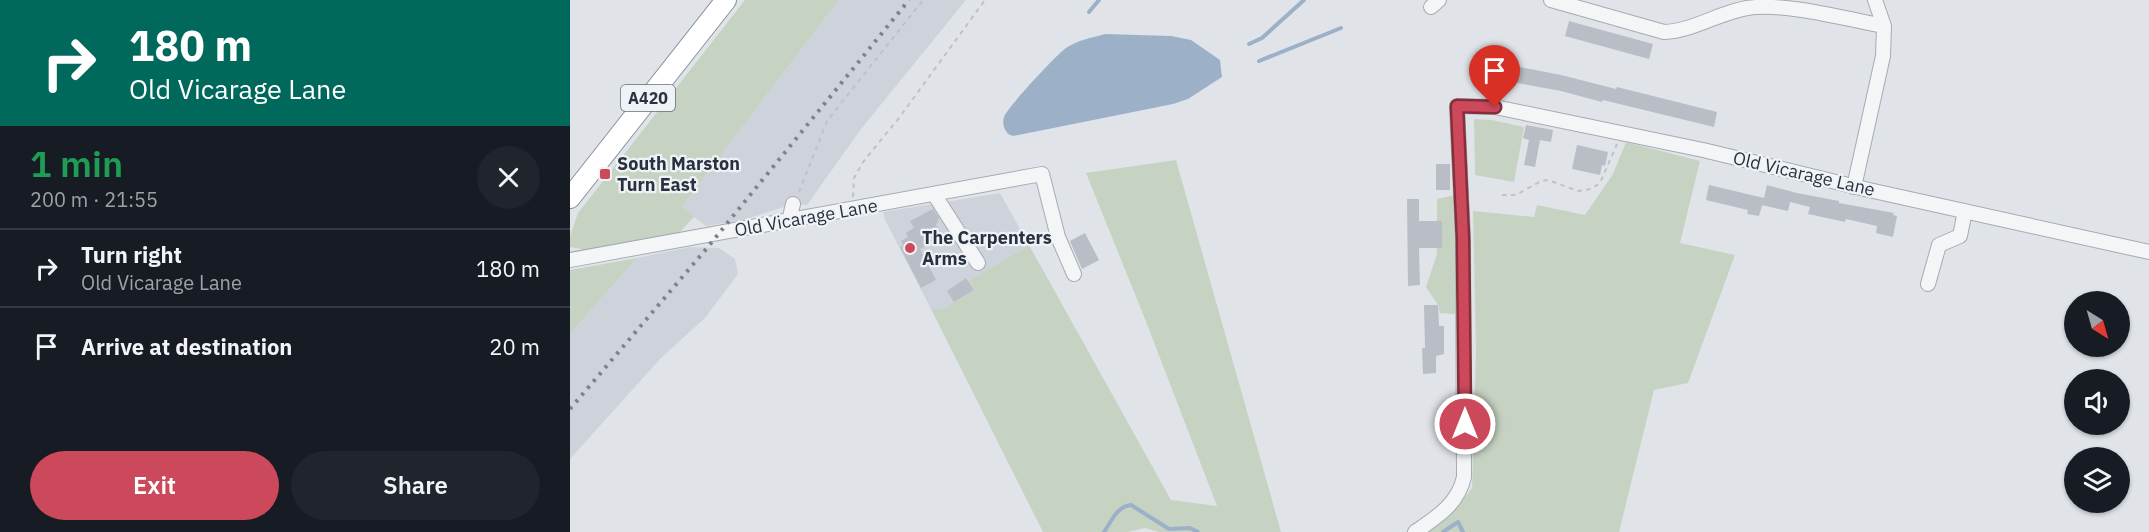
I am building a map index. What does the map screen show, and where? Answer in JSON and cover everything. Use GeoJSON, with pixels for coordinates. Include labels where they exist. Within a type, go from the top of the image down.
{"type":"FeatureCollection","features":[{"type":"Feature","properties":{"kind":"highway","name":"A420"},"geometry":{"type":"LineString","coordinates":[[570,198],[726,0]]}},
{"type":"Feature","properties":{"kind":"street"},"geometry":{"type":"LineString","coordinates":[[1551,0],[1664,32],[1677,32],[1736,10],[1767,7],[1884,26]]}},
{"type":"Feature","properties":{"kind":"street"},"geometry":{"type":"LineString","coordinates":[[1854,187],[1883,57],[1884,26],[1875,0]]}},
{"type":"Feature","properties":{"kind":"street","name":"Old Vicarage Lane"},"geometry":{"type":"LineString","coordinates":[[1415,532],[1450,505],[1461,489],[1464,477],[1463,239],[1457,106],[1495,107],[1703,150],[1854,187],[2149,252]]}},
{"type":"Feature","properties":{"kind":"street","name":"Old Vicarage Lane"},"geometry":{"type":"LineString","coordinates":[[570,260],[1042,174],[1058,237],[1074,274]]}},
{"type":"Feature","properties":{"kind":"street"},"geometry":{"type":"LineString","coordinates":[[934,194],[978,263]]}},
{"type":"Feature","properties":{"kind":"street"},"geometry":{"type":"LineString","coordinates":[[789,221],[794,204]]}},
{"type":"Feature","properties":{"kind":"street"},"geometry":{"type":"LineString","coordinates":[[1928,284],[1939,245],[1960,236],[1965,211]]}},
{"type":"Feature","properties":{"kind":"path"},"geometry":{"type":"LineString","coordinates":[[794,204],[827,121],[923,0]]}},
{"type":"Feature","properties":{"kind":"path"},"geometry":{"type":"LineString","coordinates":[[856,208],[852,190],[854,178],[863,162],[899,118],[985,0]]}},
{"type":"Feature","properties":{"kind":"path"},"geometry":{"type":"LineString","coordinates":[[1502,195],[1516,195],[1541,181],[1548,180],[1578,191],[1591,189],[1600,183],[1620,133]]}},
{"type":"Feature","properties":{"kind":"shaded area"},"geometry":{"type":"Polygon","coordinates":[[[839,0],[966,0],[861,129],[807,205],[793,204],[743,220],[706,226],[681,207],[839,0]]]}},
{"type":"Feature","properties":{"kind":"shaded area"},"geometry":{"type":"Polygon","coordinates":[[[1000,193],[1029,245],[970,280],[976,290],[943,309],[931,309],[883,212],[1000,193]]]}},
{"type":"Feature","properties":{"kind":"shaded area"},"geometry":{"type":"Polygon","coordinates":[[[690,247],[719,248],[735,259],[738,274],[705,318],[661,358],[570,459],[570,334],[637,258],[690,247]]]}},
{"type":"Feature","properties":{"kind":"green space"},"geometry":{"type":"Polygon","coordinates":[[[745,0],[839,0],[682,206],[694,217],[679,233],[587,250],[570,247],[570,236],[578,213],[745,0]]]}},
{"type":"Feature","properties":{"kind":"green space"},"geometry":{"type":"Polygon","coordinates":[[[1474,119],[1492,120],[1524,127],[1514,182],[1475,175],[1474,119]]]}},
{"type":"Feature","properties":{"kind":"green space"},"geometry":{"type":"Polygon","coordinates":[[[1626,142],[1700,161],[1680,243],[1735,255],[1688,383],[1654,390],[1619,532],[1425,532],[1459,505],[1472,488],[1476,351],[1473,211],[1534,217],[1537,205],[1585,215],[1613,174],[1626,142]]]}},
{"type":"Feature","properties":{"kind":"green space"},"geometry":{"type":"Polygon","coordinates":[[[1176,160],[1281,532],[1159,532],[1145,528],[1128,532],[1043,532],[931,309],[943,309],[975,290],[970,280],[1029,245],[1171,500],[1217,506],[1086,173],[1176,160]]]}},
{"type":"Feature","properties":{"kind":"green space"},"geometry":{"type":"Polygon","coordinates":[[[1455,195],[1455,314],[1440,313],[1438,305],[1426,287],[1437,254],[1437,199],[1455,195]]]}},
{"type":"Feature","properties":{"kind":"green space"},"geometry":{"type":"Polygon","coordinates":[[[637,258],[570,334],[570,270],[637,258]]]}},
{"type":"Feature","properties":{"kind":"water"},"geometry":{"type":"Polygon","coordinates":[[[1105,34],[1171,36],[1191,40],[1220,60],[1222,77],[1188,99],[1173,104],[1013,136],[1008,134],[1003,124],[1007,112],[1053,60],[1071,45],[1105,34]]]}},
{"type":"Feature","properties":{"kind":"building"},"geometry":{"type":"Polygon","coordinates":[[[1569,21],[1653,44],[1649,59],[1565,36],[1569,21]]]}},
{"type":"Feature","properties":{"kind":"building"},"geometry":{"type":"Polygon","coordinates":[[[1515,66],[1616,89],[1617,87],[1717,112],[1714,127],[1603,100],[1602,102],[1561,91],[1512,82],[1515,66]]]}},
{"type":"Feature","properties":{"kind":"building"},"geometry":{"type":"Polygon","coordinates":[[[1526,125],[1553,130],[1551,142],[1540,140],[1535,167],[1524,165],[1529,140],[1523,138],[1526,125]]]}},
{"type":"Feature","properties":{"kind":"building"},"geometry":{"type":"Polygon","coordinates":[[[1577,145],[1608,152],[1600,175],[1572,169],[1577,145]]]}},
{"type":"Feature","properties":{"kind":"building"},"geometry":{"type":"Polygon","coordinates":[[[1436,164],[1450,164],[1450,190],[1436,190],[1436,164]]]}},
{"type":"Feature","properties":{"kind":"building"},"geometry":{"type":"Polygon","coordinates":[[[1709,185],[1764,198],[1767,185],[1839,201],[1839,203],[1894,213],[1893,215],[1897,216],[1893,237],[1876,233],[1877,226],[1808,214],[1810,207],[1790,202],[1788,211],[1762,205],[1759,216],[1747,214],[1748,210],[1706,200],[1709,185]]]}},
{"type":"Feature","properties":{"kind":"building"},"geometry":{"type":"Polygon","coordinates":[[[1407,199],[1419,199],[1419,221],[1442,221],[1442,248],[1419,248],[1420,285],[1408,286],[1407,199]]]}},
{"type":"Feature","properties":{"kind":"building","name":"The Carpenters Arms"},"geometry":{"type":"Polygon","coordinates":[[[933,209],[939,218],[936,225],[943,237],[920,249],[936,280],[921,288],[900,247],[903,245],[901,241],[908,237],[906,233],[914,228],[910,221],[933,209]]]}},
{"type":"Feature","properties":{"kind":"building"},"geometry":{"type":"Polygon","coordinates":[[[1085,233],[1099,260],[1082,269],[1070,241],[1085,233]]]}},
{"type":"Feature","properties":{"kind":"building"},"geometry":{"type":"Polygon","coordinates":[[[966,278],[974,290],[954,302],[947,291],[966,278]]]}},
{"type":"Feature","properties":{"kind":"building"},"geometry":{"type":"Polygon","coordinates":[[[1424,305],[1438,305],[1439,326],[1444,326],[1444,354],[1436,356],[1436,373],[1423,374],[1424,305]]]}},
{"type":"Feature","properties":{"kind":"waterway"},"geometry":{"type":"LineString","coordinates":[[1089,12],[1099,0]]}},
{"type":"Feature","properties":{"kind":"waterway"},"geometry":{"type":"LineString","coordinates":[[1249,44],[1262,38],[1304,0]]}},
{"type":"Feature","properties":{"kind":"waterway"},"geometry":{"type":"LineString","coordinates":[[1259,61],[1341,28]]}},
{"type":"Feature","properties":{"kind":"waterway"},"geometry":{"type":"LineString","coordinates":[[1104,532],[1118,511],[1131,505],[1169,529],[1190,528],[1198,532]]}},
{"type":"Feature","properties":{"kind":"waterway"},"geometry":{"type":"LineString","coordinates":[[1443,532],[1458,522],[1463,532]]}},
{"type":"Feature","properties":{"kind":"railway"},"geometry":{"type":"LineString","coordinates":[[570,409],[707,248],[909,0]]}},
{"type":"Feature","properties":{"kind":"place","name":"South Marston Turn East"},"geometry":{"type":"Point","coordinates":[605,174]}},
{"type":"Feature","properties":{"kind":"place","name":"The Carpenters Arms"},"geometry":{"type":"Point","coordinates":[910,248]}},
{"type":"Feature","properties":{"kind":"route"},"geometry":{"type":"LineString","coordinates":[[1465,424],[1463,239],[1457,106],[1495,107]]}}]}
